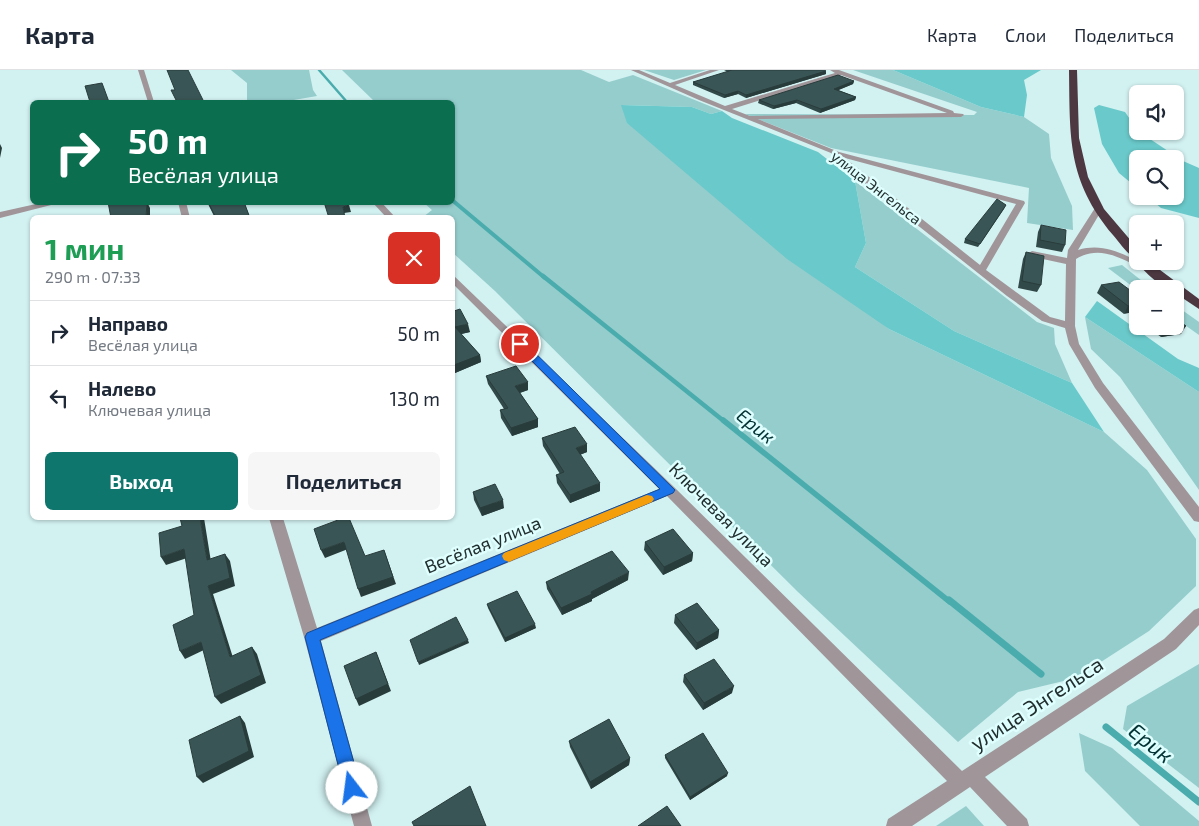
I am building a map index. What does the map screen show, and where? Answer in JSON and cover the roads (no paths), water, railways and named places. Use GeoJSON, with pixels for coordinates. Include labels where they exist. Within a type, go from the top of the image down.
{"type":"FeatureCollection","features":[{"type":"Feature","properties":{"kind":"highway"},"geometry":{"type":"LineString","coordinates":[[1073,70],[1076,149],[1083,177],[1099,208],[1129,247]]}},
{"type":"Feature","properties":{"kind":"highway"},"geometry":{"type":"LineString","coordinates":[[1152,270],[1199,305]]}},
{"type":"Feature","properties":{"kind":"street"},"geometry":{"type":"LineString","coordinates":[[141,70],[150,100]]}},
{"type":"Feature","properties":{"kind":"street","name":"улица Энгельса"},"geometry":{"type":"LineString","coordinates":[[634,70],[835,152],[847,165],[1046,319],[1070,326]]}},
{"type":"Feature","properties":{"kind":"street"},"geometry":{"type":"LineString","coordinates":[[670,85],[716,70]]}},
{"type":"Feature","properties":{"kind":"street"},"geometry":{"type":"LineString","coordinates":[[727,108],[836,71],[960,115],[746,117]]}},
{"type":"Feature","properties":{"kind":"street"},"geometry":{"type":"LineString","coordinates":[[835,152],[1021,203],[981,270]]}},
{"type":"Feature","properties":{"kind":"street"},"geometry":{"type":"LineString","coordinates":[[0,215],[45,205]]}},
{"type":"Feature","properties":{"kind":"street"},"geometry":{"type":"LineString","coordinates":[[379,205],[389,215]]}},
{"type":"Feature","properties":{"kind":"street"},"geometry":{"type":"LineString","coordinates":[[1099,208],[1073,250],[1071,260],[1070,326],[1074,344],[1099,385],[1199,517]]}},
{"type":"Feature","properties":{"kind":"street"},"geometry":{"type":"LineString","coordinates":[[1071,260],[1079,252],[1088,248],[1099,249],[1129,259]]}},
{"type":"Feature","properties":{"kind":"street"},"geometry":{"type":"LineString","coordinates":[[1032,254],[1071,260]]}},
{"type":"Feature","properties":{"kind":"street","name":"Ключевая улица"},"geometry":{"type":"LineString","coordinates":[[455,280],[966,778],[1020,826]]}},
{"type":"Feature","properties":{"kind":"street","name":"Весёлая улица"},"geometry":{"type":"LineString","coordinates":[[312,637],[669,490]]}},
{"type":"Feature","properties":{"kind":"street"},"geometry":{"type":"LineString","coordinates":[[277,520],[312,637],[362,826]]}},
{"type":"Feature","properties":{"kind":"street","name":"улица Энгельса"},"geometry":{"type":"LineString","coordinates":[[895,826],[1170,644],[1199,615]]}},
{"type":"Feature","properties":{"kind":"waterway","name":"Ерик"},"geometry":{"type":"LineString","coordinates":[[319,70],[345,100]]}},
{"type":"Feature","properties":{"kind":"waterway","name":"Ерик"},"geometry":{"type":"LineString","coordinates":[[455,203],[545,278]]}},
{"type":"Feature","properties":{"kind":"waterway","name":"Ерик"},"geometry":{"type":"LineString","coordinates":[[543,276],[725,422]]}},
{"type":"Feature","properties":{"kind":"waterway","name":"Ерик"},"geometry":{"type":"LineString","coordinates":[[723,420],[950,602]]}},
{"type":"Feature","properties":{"kind":"waterway","name":"Ерик"},"geometry":{"type":"LineString","coordinates":[[949,600],[1041,674]]}},
{"type":"Feature","properties":{"kind":"waterway","name":"Ерик"},"geometry":{"type":"LineString","coordinates":[[1106,727],[1199,802]]}}]}
